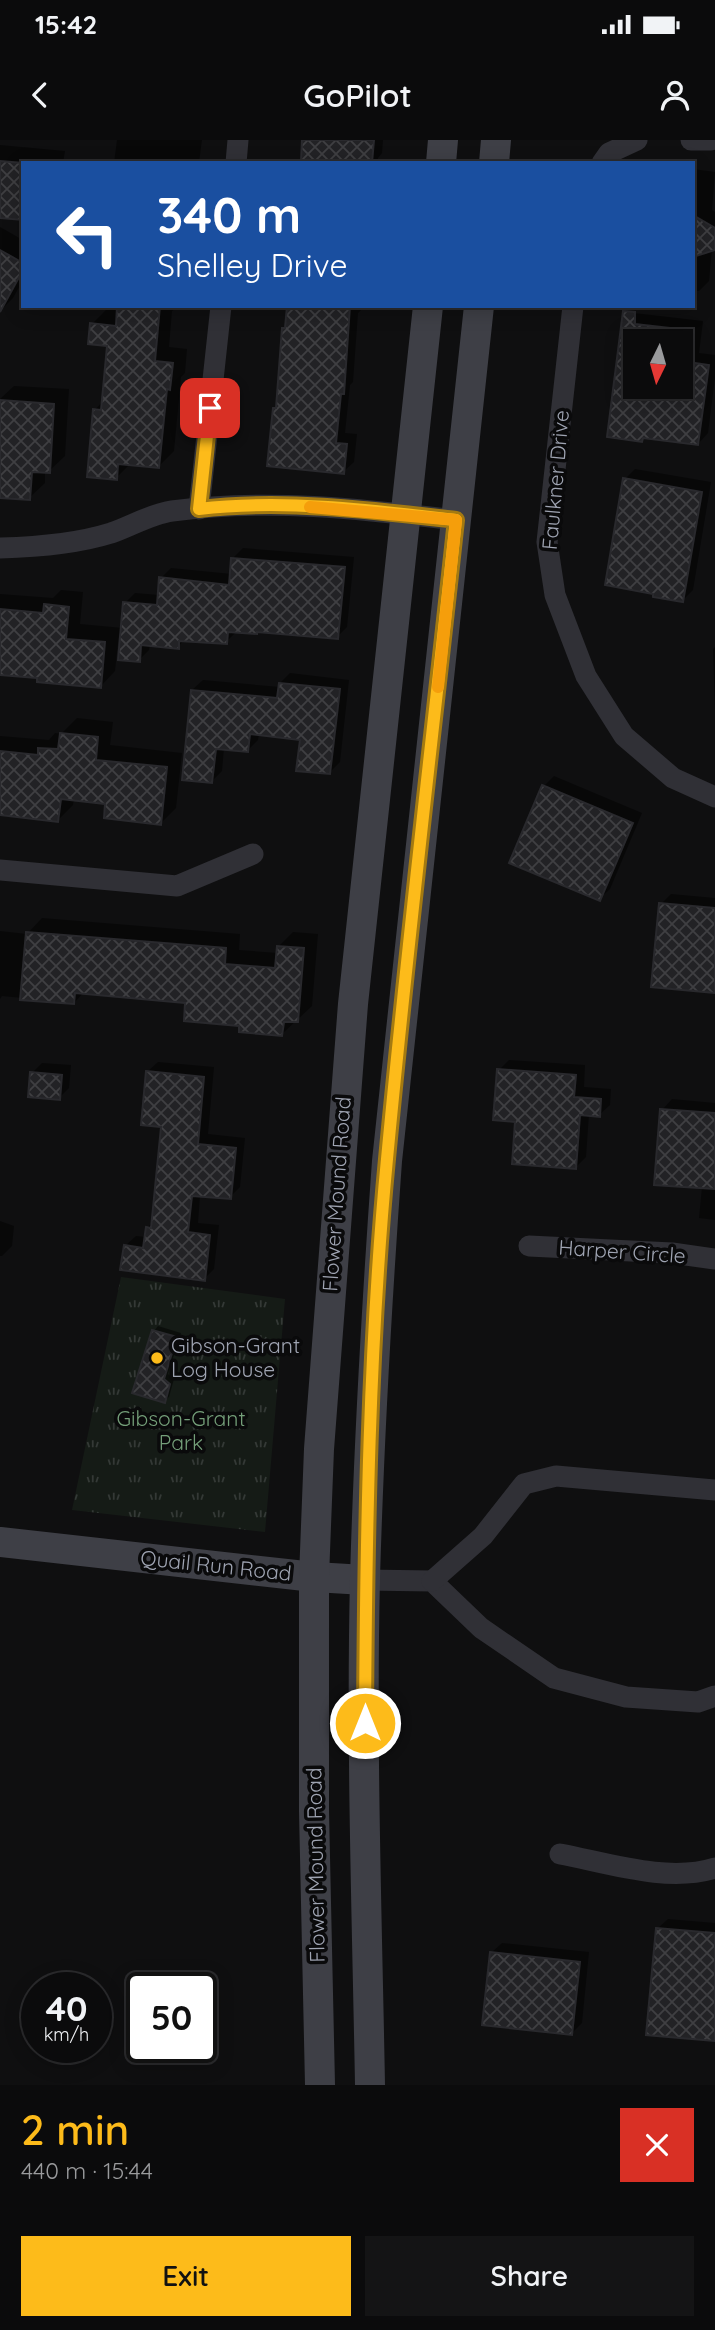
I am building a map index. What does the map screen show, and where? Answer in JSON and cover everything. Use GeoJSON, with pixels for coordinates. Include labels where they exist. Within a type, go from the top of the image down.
{"type":"FeatureCollection","features":[{"type":"Feature","properties":{"kind":"main road"},"geometry":{"type":"LineString","coordinates":[[441,161],[443,140]]}},
{"type":"Feature","properties":{"kind":"main road"},"geometry":{"type":"LineString","coordinates":[[494,161],[496,140]]}},
{"type":"Feature","properties":{"kind":"main road","name":"Flower Mound Road"},"geometry":{"type":"LineString","coordinates":[[320,2085],[314,1811],[314,1577],[318,1449],[342,1122],[428,308]]}},
{"type":"Feature","properties":{"kind":"main road"},"geometry":{"type":"LineString","coordinates":[[370,2085],[365,1580],[377,1301],[387,1161],[479,308]]}},
{"type":"Feature","properties":{"kind":"main road","name":"Quail Run Road"},"geometry":{"type":"LineString","coordinates":[[0,1542],[314,1577],[365,1580]]}},
{"type":"Feature","properties":{"kind":"street"},"geometry":{"type":"LineString","coordinates":[[236,161],[238,140]]}},
{"type":"Feature","properties":{"kind":"street"},"geometry":{"type":"LineString","coordinates":[[603,161],[609,153],[637,140]]}},
{"type":"Feature","properties":{"kind":"street"},"geometry":{"type":"LineString","coordinates":[[691,140],[712,140]]}},
{"type":"Feature","properties":{"kind":"street"},"geometry":{"type":"LineString","coordinates":[[199,509],[220,308]]}},
{"type":"Feature","properties":{"kind":"street","name":"Faulkner Drive"},"geometry":{"type":"LineString","coordinates":[[573,308],[547,542],[555,595],[586,676],[624,736],[673,778],[715,797]]}},
{"type":"Feature","properties":{"kind":"street"},"geometry":{"type":"LineString","coordinates":[[0,548],[38,547],[109,534],[169,512],[234,505],[312,507],[456,520]]}},
{"type":"Feature","properties":{"kind":"street"},"geometry":{"type":"LineString","coordinates":[[0,870],[177,886],[253,854]]}},
{"type":"Feature","properties":{"kind":"street","name":"Harper Circle"},"geometry":{"type":"LineString","coordinates":[[529,1246],[672,1253],[715,1259]]}},
{"type":"Feature","properties":{"kind":"street"},"geometry":{"type":"LineString","coordinates":[[715,1490],[556,1476],[524,1484],[483,1536],[432,1581],[481,1628],[554,1678],[626,1696],[698,1702],[715,1696]]}},
{"type":"Feature","properties":{"kind":"street","name":"Quail Run Road"},"geometry":{"type":"LineString","coordinates":[[365,1580],[432,1581]]}},
{"type":"Feature","properties":{"kind":"street"},"geometry":{"type":"LineString","coordinates":[[560,1854],[666,1874],[702,1872],[715,1868]]}},
{"type":"Feature","properties":{"kind":"green space","name":"Gibson-Grant Park"},"geometry":{"type":"Polygon","coordinates":[[[121,1277],[285,1299],[265,1532],[72,1510],[121,1277]]]}},
{"type":"Feature","properties":{"kind":"building"},"geometry":{"type":"Polygon","coordinates":[[[302,140],[374,140],[372,161],[301,161],[302,140]]]}},
{"type":"Feature","properties":{"kind":"building"},"geometry":{"type":"Polygon","coordinates":[[[0,161],[21,163],[21,220],[0,218],[0,161]]]}},
{"type":"Feature","properties":{"kind":"building"},"geometry":{"type":"Polygon","coordinates":[[[695,216],[715,228],[715,250],[695,256],[695,216]]]}},
{"type":"Feature","properties":{"kind":"building"},"geometry":{"type":"Polygon","coordinates":[[[0,250],[21,262],[21,274],[0,312],[0,250]]]}},
{"type":"Feature","properties":{"kind":"building"},"geometry":{"type":"Polygon","coordinates":[[[117,308],[160,308],[155,361],[173,363],[170,390],[167,389],[159,468],[118,464],[117,480],[87,477],[93,409],[101,410],[107,346],[88,344],[90,323],[116,326],[117,308]]]}},
{"type":"Feature","properties":{"kind":"building"},"geometry":{"type":"Polygon","coordinates":[[[287,308],[350,308],[344,394],[341,394],[336,443],[347,444],[344,474],[267,466],[273,408],[276,408],[282,328],[285,328],[287,308]]]}},
{"type":"Feature","properties":{"kind":"building"},"geometry":{"type":"Polygon","coordinates":[[[623,311],[635,312],[635,324],[678,329],[623,329],[623,399],[693,399],[693,363],[709,365],[698,445],[643,438],[642,442],[607,437],[623,311]]]}},
{"type":"Feature","properties":{"kind":"building"},"geometry":{"type":"Polygon","coordinates":[[[0,400],[54,404],[50,473],[32,472],[30,500],[0,498],[0,400]]]}},
{"type":"Feature","properties":{"kind":"building"},"geometry":{"type":"Polygon","coordinates":[[[623,478],[702,492],[683,602],[605,585],[623,478]]]}},
{"type":"Feature","properties":{"kind":"building"},"geometry":{"type":"Polygon","coordinates":[[[231,558],[345,567],[338,639],[228,632],[227,644],[179,641],[179,649],[141,645],[140,662],[118,660],[123,602],[157,605],[159,577],[229,585],[231,558]]]}},
{"type":"Feature","properties":{"kind":"building"},"geometry":{"type":"Polygon","coordinates":[[[44,604],[69,607],[66,639],[105,642],[101,688],[37,682],[37,678],[0,675],[0,609],[43,613],[44,604]]]}},
{"type":"Feature","properties":{"kind":"building"},"geometry":{"type":"Polygon","coordinates":[[[279,683],[340,689],[330,774],[296,771],[300,740],[250,734],[248,752],[216,749],[212,783],[182,780],[191,690],[277,698],[279,683]]]}},
{"type":"Feature","properties":{"kind":"building"},"geometry":{"type":"Polygon","coordinates":[[[60,733],[98,737],[96,760],[167,767],[161,825],[104,818],[105,804],[61,799],[58,822],[0,815],[0,751],[38,755],[38,748],[58,749],[60,733]]]}},
{"type":"Feature","properties":{"kind":"building"},"geometry":{"type":"Polygon","coordinates":[[[542,785],[633,823],[600,901],[509,863],[542,785]]]}},
{"type":"Feature","properties":{"kind":"building"},"geometry":{"type":"Polygon","coordinates":[[[659,903],[715,908],[715,993],[651,987],[659,903]]]}},
{"type":"Feature","properties":{"kind":"building"},"geometry":{"type":"Polygon","coordinates":[[[26,932],[226,948],[225,964],[275,968],[277,946],[304,948],[298,1022],[284,1022],[282,1036],[239,1032],[239,1026],[184,1021],[185,1003],[75,993],[74,1004],[20,1000],[26,932]]]}},
{"type":"Feature","properties":{"kind":"building"},"geometry":{"type":"Polygon","coordinates":[[[497,1069],[576,1075],[574,1097],[601,1099],[600,1117],[580,1115],[576,1169],[512,1164],[515,1122],[493,1120],[497,1069]]]}},
{"type":"Feature","properties":{"kind":"building"},"geometry":{"type":"Polygon","coordinates":[[[146,1071],[204,1077],[198,1144],[236,1148],[231,1199],[192,1196],[188,1232],[210,1235],[205,1281],[120,1270],[124,1245],[143,1248],[146,1227],[151,1228],[161,1127],[141,1125],[146,1071]]]}},
{"type":"Feature","properties":{"kind":"building"},"geometry":{"type":"Polygon","coordinates":[[[30,1072],[62,1075],[60,1100],[28,1097],[30,1072]]]}},
{"type":"Feature","properties":{"kind":"building"},"geometry":{"type":"Polygon","coordinates":[[[660,1109],[715,1113],[715,1189],[654,1185],[660,1109]]]}},
{"type":"Feature","properties":{"kind":"building","name":"Gibson-Grant Log House"},"geometry":{"type":"Polygon","coordinates":[[[152,1330],[177,1337],[164,1379],[170,1384],[165,1403],[132,1393],[152,1330]]]}},
{"type":"Feature","properties":{"kind":"building"},"geometry":{"type":"Polygon","coordinates":[[[656,1928],[715,1933],[715,2041],[646,2035],[656,1928]]]}},
{"type":"Feature","properties":{"kind":"building"},"geometry":{"type":"Polygon","coordinates":[[[490,1952],[580,1962],[572,2035],[482,2025],[490,1952]]]}},
{"type":"Feature","properties":{"kind":"slow traffic"},"geometry":{"type":"LineString","coordinates":[[310,507],[456,520],[438,687]]}},
{"type":"Feature","properties":{"kind":"place","name":"Gibson-Grant Log House"},"geometry":{"type":"Point","coordinates":[157,1358]}},
{"type":"Feature","properties":{"kind":"route"},"geometry":{"type":"LineString","coordinates":[[210,408],[199,509],[234,505],[312,507],[456,520],[387,1161],[377,1301],[365,1580],[365,1723]]}}]}
